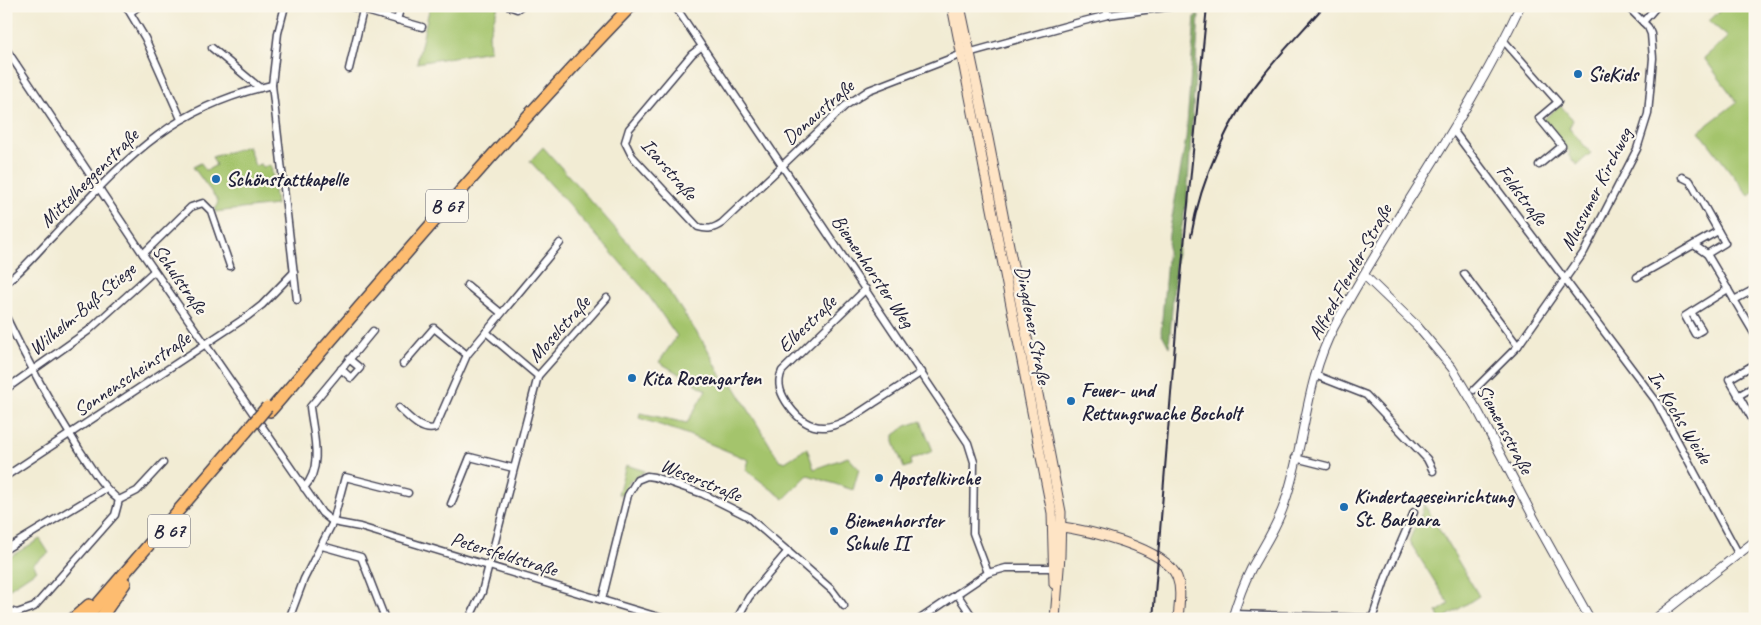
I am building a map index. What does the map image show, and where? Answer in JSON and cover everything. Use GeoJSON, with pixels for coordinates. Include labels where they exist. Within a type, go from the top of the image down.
{"type":"FeatureCollection","features":[{"type":"Feature","properties":{"kind":"highway","name":"B 67"},"geometry":{"type":"LineString","coordinates":[[93,619],[433,214],[622,6]]}},
{"type":"Feature","properties":{"kind":"highway","name":"B 67"},"geometry":{"type":"LineString","coordinates":[[268,409],[437,217],[557,84],[631,6]]}},
{"type":"Feature","properties":{"kind":"highway","name":"B 67"},"geometry":{"type":"LineString","coordinates":[[85,619],[248,434]]}},
{"type":"Feature","properties":{"kind":"highway","name":"B 67"},"geometry":{"type":"LineString","coordinates":[[100,619],[125,583]]}},
{"type":"Feature","properties":{"kind":"highway","name":"B 67"},"geometry":{"type":"LineString","coordinates":[[73,619],[112,587]]}},
{"type":"Feature","properties":{"kind":"main road","name":"Dingdener Straße"},"geometry":{"type":"LineString","coordinates":[[952,6],[966,54],[997,184],[1046,430],[1057,526]]}},
{"type":"Feature","properties":{"kind":"main road","name":"Dingdener Straße"},"geometry":{"type":"LineString","coordinates":[[960,6],[977,131],[1057,526]]}},
{"type":"Feature","properties":{"kind":"main road","name":"Dingdener Straße"},"geometry":{"type":"LineString","coordinates":[[977,131],[989,179],[991,183],[997,184]]}},
{"type":"Feature","properties":{"kind":"main road"},"geometry":{"type":"LineString","coordinates":[[1056,609],[1053,568],[1057,526]]}},
{"type":"Feature","properties":{"kind":"main road"},"geometry":{"type":"LineString","coordinates":[[1055,619],[1057,526]]}},
{"type":"Feature","properties":{"kind":"main road"},"geometry":{"type":"LineString","coordinates":[[1057,526],[1084,530],[1158,555],[1166,561],[1177,576],[1179,585],[1178,619]]}},
{"type":"Feature","properties":{"kind":"street"},"geometry":{"type":"LineString","coordinates":[[139,6],[128,9],[145,38],[181,119]]}},
{"type":"Feature","properties":{"kind":"street"},"geometry":{"type":"LineString","coordinates":[[285,6],[278,33],[272,85],[298,300]]}},
{"type":"Feature","properties":{"kind":"street"},"geometry":{"type":"LineString","coordinates":[[349,6],[422,27]]}},
{"type":"Feature","properties":{"kind":"street"},"geometry":{"type":"LineString","coordinates":[[397,20],[402,6]]}},
{"type":"Feature","properties":{"kind":"street"},"geometry":{"type":"LineString","coordinates":[[509,6],[517,9],[521,6]]}},
{"type":"Feature","properties":{"kind":"street","name":"Biemenhorster Weg"},"geometry":{"type":"LineString","coordinates":[[675,6],[922,372],[972,450],[975,484],[973,534],[988,574]]}},
{"type":"Feature","properties":{"kind":"street"},"geometry":{"type":"LineString","coordinates":[[1105,6],[1108,15]]}},
{"type":"Feature","properties":{"kind":"street","name":"Donaustraße"},"geometry":{"type":"LineString","coordinates":[[782,165],[845,106],[868,90],[966,54],[1108,15],[1175,6]]}},
{"type":"Feature","properties":{"kind":"street","name":"Alfred-Flender-Straße"},"geometry":{"type":"LineString","coordinates":[[1232,617],[1250,571],[1281,514],[1315,375],[1333,329],[1453,130],[1504,41],[1520,6]]}},
{"type":"Feature","properties":{"kind":"street"},"geometry":{"type":"LineString","coordinates":[[1627,6],[1643,22],[1657,6]]}},
{"type":"Feature","properties":{"kind":"street"},"geometry":{"type":"LineString","coordinates":[[349,69],[362,10]]}},
{"type":"Feature","properties":{"kind":"street","name":"Mussumer Kirchweg"},"geometry":{"type":"LineString","coordinates":[[1474,390],[1518,346],[1584,252],[1646,127],[1651,96],[1653,58],[1651,34],[1643,22]]}},
{"type":"Feature","properties":{"kind":"street"},"geometry":{"type":"LineString","coordinates":[[1504,41],[1558,102],[1539,118],[1562,146],[1539,165]]}},
{"type":"Feature","properties":{"kind":"street","name":"Isarstraße"},"geometry":{"type":"LineString","coordinates":[[701,47],[692,54],[629,129],[625,142],[628,149],[698,226],[706,229],[714,229],[722,223],[782,165]]}},
{"type":"Feature","properties":{"kind":"street"},"geometry":{"type":"LineString","coordinates":[[212,48],[260,88]]}},
{"type":"Feature","properties":{"kind":"street","name":"Schulstraße"},"geometry":{"type":"LineString","coordinates":[[6,49],[143,254],[304,488],[322,513],[333,522]]}},
{"type":"Feature","properties":{"kind":"street","name":"Mittelheggenstraße"},"geometry":{"type":"LineString","coordinates":[[6,283],[129,157],[157,134],[212,103],[272,85]]}},
{"type":"Feature","properties":{"kind":"street","name":"Feldstraße"},"geometry":{"type":"LineString","coordinates":[[1453,130],[1564,280]]}},
{"type":"Feature","properties":{"kind":"street"},"geometry":{"type":"LineString","coordinates":[[1682,177],[1690,181],[1725,244],[1707,254]]}},
{"type":"Feature","properties":{"kind":"street"},"geometry":{"type":"LineString","coordinates":[[143,254],[191,207],[203,203],[211,211],[230,266]]}},
{"type":"Feature","properties":{"kind":"street"},"geometry":{"type":"LineString","coordinates":[[1637,277],[1718,231]]}},
{"type":"Feature","properties":{"kind":"street"},"geometry":{"type":"LineString","coordinates":[[399,408],[423,428],[429,430],[435,428],[467,355],[560,243]]}},
{"type":"Feature","properties":{"kind":"street"},"geometry":{"type":"LineString","coordinates":[[1694,245],[1707,254],[1755,335]]}},
{"type":"Feature","properties":{"kind":"street","name":"Wilhelm-Buß-Stiege"},"geometry":{"type":"LineString","coordinates":[[6,389],[33,372],[88,331],[154,270]]}},
{"type":"Feature","properties":{"kind":"street","name":"Sonnenscheinstraße"},"geometry":{"type":"LineString","coordinates":[[6,476],[262,305],[294,272]]}},
{"type":"Feature","properties":{"kind":"street"},"geometry":{"type":"LineString","coordinates":[[1464,274],[1518,346]]}},
{"type":"Feature","properties":{"kind":"street","name":"Siemensstraße"},"geometry":{"type":"LineString","coordinates":[[1364,275],[1416,326],[1456,375],[1478,411],[1536,522],[1590,619]]}},
{"type":"Feature","properties":{"kind":"street","name":"In Kochs Weide"},"geometry":{"type":"LineString","coordinates":[[1564,280],[1656,401],[1738,553]]}},
{"type":"Feature","properties":{"kind":"street"},"geometry":{"type":"LineString","coordinates":[[467,285],[501,313]]}},
{"type":"Feature","properties":{"kind":"street","name":"Elbestraße"},"geometry":{"type":"LineString","coordinates":[[866,289],[782,371],[779,387],[786,402],[805,422],[817,427],[831,428],[848,421],[922,372]]}},
{"type":"Feature","properties":{"kind":"street"},"geometry":{"type":"LineString","coordinates":[[1734,300],[1755,289]]}},
{"type":"Feature","properties":{"kind":"street"},"geometry":{"type":"LineString","coordinates":[[1691,312],[1728,290]]}},
{"type":"Feature","properties":{"kind":"street","name":"Moselstraße"},"geometry":{"type":"LineString","coordinates":[[469,619],[482,592],[538,376],[607,298]]}},
{"type":"Feature","properties":{"kind":"street"},"geometry":{"type":"LineString","coordinates":[[6,317],[33,372],[70,435],[105,489],[119,500]]}},
{"type":"Feature","properties":{"kind":"street"},"geometry":{"type":"LineString","coordinates":[[403,364],[434,328],[467,355]]}},
{"type":"Feature","properties":{"kind":"street"},"geometry":{"type":"LineString","coordinates":[[304,488],[311,481],[316,459],[310,407],[373,331]]}},
{"type":"Feature","properties":{"kind":"street"},"geometry":{"type":"LineString","coordinates":[[486,332],[538,376]]}},
{"type":"Feature","properties":{"kind":"street"},"geometry":{"type":"LineString","coordinates":[[341,370],[351,378],[360,368],[349,359]]}},
{"type":"Feature","properties":{"kind":"street"},"geometry":{"type":"LineString","coordinates":[[1755,364],[1729,379],[1755,424]]}},
{"type":"Feature","properties":{"kind":"street"},"geometry":{"type":"LineString","coordinates":[[1315,375],[1366,394],[1427,459],[1433,471]]}},
{"type":"Feature","properties":{"kind":"street"},"geometry":{"type":"LineString","coordinates":[[1738,396],[1755,386]]}},
{"type":"Feature","properties":{"kind":"street"},"geometry":{"type":"LineString","coordinates":[[451,504],[470,457],[513,468]]}},
{"type":"Feature","properties":{"kind":"street"},"geometry":{"type":"LineString","coordinates":[[1295,458],[1327,466]]}},
{"type":"Feature","properties":{"kind":"street"},"geometry":{"type":"LineString","coordinates":[[6,610],[18,613],[34,608],[115,515],[119,500],[137,491],[163,463]]}},
{"type":"Feature","properties":{"kind":"street","name":"Weserstraße"},"geometry":{"type":"LineString","coordinates":[[602,600],[628,495],[637,480],[647,476],[679,484],[747,516],[832,590],[844,606]]}},
{"type":"Feature","properties":{"kind":"street"},"geometry":{"type":"LineString","coordinates":[[289,619],[304,579],[333,522],[345,477],[408,493]]}},
{"type":"Feature","properties":{"kind":"street"},"geometry":{"type":"LineString","coordinates":[[6,549],[105,489]]}},
{"type":"Feature","properties":{"kind":"street"},"geometry":{"type":"LineString","coordinates":[[1232,617],[1372,619],[1386,577],[1414,512]]}},
{"type":"Feature","properties":{"kind":"street","name":"Petersfeldstraße"},"geometry":{"type":"LineString","coordinates":[[333,522],[360,527],[665,619]]}},
{"type":"Feature","properties":{"kind":"street"},"geometry":{"type":"LineString","coordinates":[[1655,619],[1738,553],[1755,542]]}},
{"type":"Feature","properties":{"kind":"street"},"geometry":{"type":"LineString","coordinates":[[322,546],[361,557],[386,619]]}},
{"type":"Feature","properties":{"kind":"street"},"geometry":{"type":"LineString","coordinates":[[737,619],[749,596],[788,551]]}},
{"type":"Feature","properties":{"kind":"street"},"geometry":{"type":"LineString","coordinates":[[920,619],[988,574],[1006,568],[1053,568]]}},
{"type":"Feature","properties":{"kind":"street"},"geometry":{"type":"LineString","coordinates":[[957,594],[974,619]]}},
{"type":"Feature","properties":{"kind":"green space"},"geometry":{"type":"Polygon","coordinates":[[[430,6],[498,6],[489,34],[490,51],[417,63],[430,6]]]}},
{"type":"Feature","properties":{"kind":"green space"},"geometry":{"type":"Polygon","coordinates":[[[1725,6],[1755,6],[1755,191],[1749,196],[1699,131],[1737,102],[1704,58],[1728,37],[1709,21],[1725,6]]]}},
{"type":"Feature","properties":{"kind":"green space"},"geometry":{"type":"Polygon","coordinates":[[[1195,16],[1199,16],[1187,199],[1176,259],[1169,347],[1161,332],[1169,234],[1186,139],[1195,16]]]}},
{"type":"Feature","properties":{"kind":"green space"},"geometry":{"type":"Polygon","coordinates":[[[1560,105],[1573,120],[1569,128],[1591,153],[1577,165],[1568,155],[1570,153],[1543,120],[1560,105]]]}},
{"type":"Feature","properties":{"kind":"green space"},"geometry":{"type":"Polygon","coordinates":[[[248,146],[255,166],[261,164],[263,167],[271,165],[276,205],[215,212],[218,201],[193,167],[201,163],[206,171],[216,165],[212,157],[248,146]]]}},
{"type":"Feature","properties":{"kind":"green space"},"geometry":{"type":"Polygon","coordinates":[[[543,147],[662,281],[707,348],[723,379],[728,376],[779,460],[785,462],[807,448],[814,469],[848,457],[859,469],[853,490],[808,475],[784,499],[746,470],[749,460],[684,433],[639,418],[640,413],[687,423],[706,390],[659,362],[677,336],[643,288],[530,161],[543,147]]]}},
{"type":"Feature","properties":{"kind":"green space"},"geometry":{"type":"Polygon","coordinates":[[[921,421],[933,451],[910,460],[911,465],[904,468],[894,442],[894,435],[906,426],[921,421]]]}},
{"type":"Feature","properties":{"kind":"green space"},"geometry":{"type":"Polygon","coordinates":[[[626,465],[645,471],[629,482],[623,496],[618,494],[626,465]]]}},
{"type":"Feature","properties":{"kind":"green space"},"geometry":{"type":"Polygon","coordinates":[[[1424,504],[1479,596],[1443,619],[1439,619],[1437,612],[1449,604],[1409,541],[1422,514],[1424,504]]]}},
{"type":"Feature","properties":{"kind":"green space"},"geometry":{"type":"Polygon","coordinates":[[[40,539],[49,553],[33,564],[37,570],[10,588],[6,586],[6,559],[40,539]]]}},
{"type":"Feature","properties":{"kind":"railway"},"geometry":{"type":"LineString","coordinates":[[1153,619],[1177,318],[1207,6]]}},
{"type":"Feature","properties":{"kind":"railway"},"geometry":{"type":"LineString","coordinates":[[1191,236],[1209,171],[1228,129],[1252,90],[1273,63],[1324,6]]}},
{"type":"Feature","properties":{"kind":"place","name":"SieKids"},"geometry":{"type":"Point","coordinates":[1578,74]}},
{"type":"Feature","properties":{"kind":"place","name":"Schönstattkapelle"},"geometry":{"type":"Point","coordinates":[216,179]}},
{"type":"Feature","properties":{"kind":"place","name":"Kita Rosengarten"},"geometry":{"type":"Point","coordinates":[632,378]}},
{"type":"Feature","properties":{"kind":"place","name":"Feuer- und Rettungswache Bocholt"},"geometry":{"type":"Point","coordinates":[1071,401]}},
{"type":"Feature","properties":{"kind":"place","name":"Apostelkirche"},"geometry":{"type":"Point","coordinates":[879,478]}},
{"type":"Feature","properties":{"kind":"place","name":"Kindertageseinrichtung St. Barbara"},"geometry":{"type":"Point","coordinates":[1344,507]}},
{"type":"Feature","properties":{"kind":"place","name":"Biemenhorster Schule II"},"geometry":{"type":"Point","coordinates":[834,531]}}]}
